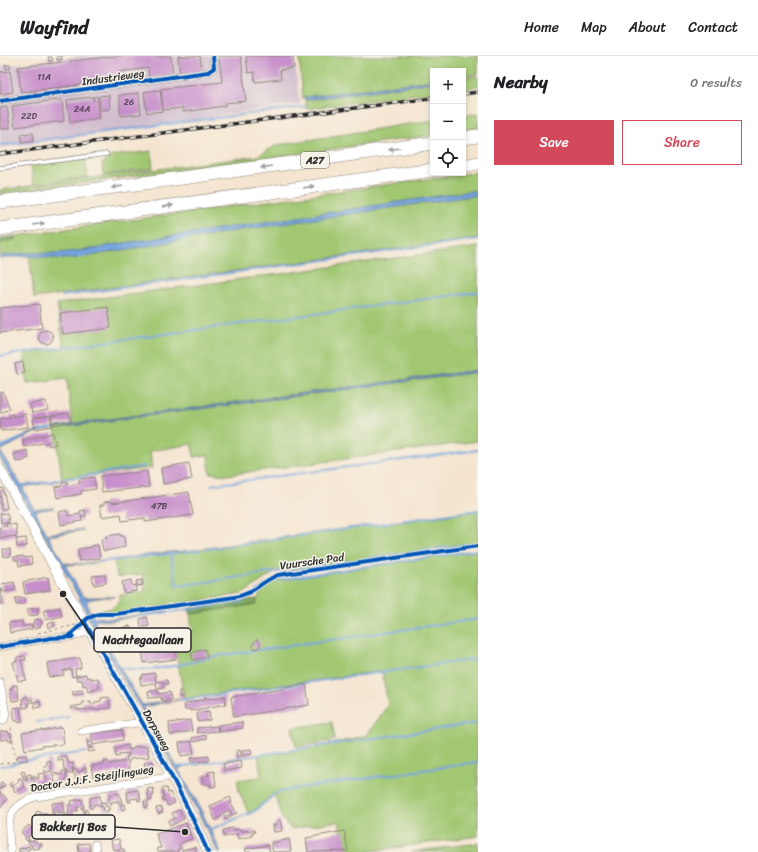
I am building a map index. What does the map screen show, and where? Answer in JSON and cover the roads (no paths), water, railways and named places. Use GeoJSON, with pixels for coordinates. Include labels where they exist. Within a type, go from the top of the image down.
{"type":"FeatureCollection","features":[{"type":"Feature","properties":{"kind":"highway"},"geometry":{"type":"LineString","coordinates":[[466,138],[478,136]]}},
{"type":"Feature","properties":{"kind":"highway","name":"A27"},"geometry":{"type":"LineString","coordinates":[[0,202],[430,143]]}},
{"type":"Feature","properties":{"kind":"highway"},"geometry":{"type":"LineString","coordinates":[[466,165],[478,163]]}},
{"type":"Feature","properties":{"kind":"highway","name":"A27"},"geometry":{"type":"LineString","coordinates":[[0,229],[430,170]]}},
{"type":"Feature","properties":{"kind":"street","name":"Industrieweg"},"geometry":{"type":"LineString","coordinates":[[0,101],[208,72],[214,68],[213,56]]}},
{"type":"Feature","properties":{"kind":"street","name":"Dorpsweg"},"geometry":{"type":"LineString","coordinates":[[0,469],[84,621],[143,722],[171,774],[208,852]]}},
{"type":"Feature","properties":{"kind":"street"},"geometry":{"type":"LineString","coordinates":[[0,647],[51,638],[68,638],[90,631]]}},
{"type":"Feature","properties":{"kind":"street"},"geometry":{"type":"LineString","coordinates":[[0,682],[6,715],[2,721]]}},
{"type":"Feature","properties":{"kind":"street"},"geometry":{"type":"LineString","coordinates":[[81,731],[143,722]]}},
{"type":"Feature","properties":{"kind":"street","name":"Doctor J.J.F. Steijlingweg"},"geometry":{"type":"LineString","coordinates":[[11,852],[8,833],[10,818],[16,808],[28,800],[36,797],[163,778],[171,774]]}},
{"type":"Feature","properties":{"kind":"lane"},"geometry":{"type":"LineString","coordinates":[[0,168],[107,154]]}},
{"type":"Feature","properties":{"kind":"water"},"geometry":{"type":"Polygon","coordinates":[[[430,80],[430,82],[305,100],[305,97],[430,80]]]}},
{"type":"Feature","properties":{"kind":"water"},"geometry":{"type":"Polygon","coordinates":[[[478,190],[478,195],[241,230],[77,258],[64,259],[25,256],[0,259],[0,256],[25,253],[60,253],[100,248],[111,245],[478,190]]]}},
{"type":"Feature","properties":{"kind":"water"},"geometry":{"type":"Polygon","coordinates":[[[478,370],[478,372],[55,428],[34,433],[0,451],[0,448],[33,432],[72,424],[478,370]]]}},
{"type":"Feature","properties":{"kind":"water"},"geometry":{"type":"Polygon","coordinates":[[[0,451],[21,485],[59,481],[22,487],[34,509],[54,508],[35,511],[47,534],[84,530],[48,536],[64,563],[80,564],[169,552],[188,551],[84,564],[65,565],[83,597],[104,597],[87,600],[88,608],[95,619],[98,617],[111,619],[170,610],[111,621],[96,620],[95,623],[142,705],[183,699],[143,707],[177,767],[185,766],[178,769],[196,800],[221,852],[218,852],[157,735],[106,650],[71,583],[0,457],[0,451]]]}},
{"type":"Feature","properties":{"kind":"waterway"},"geometry":{"type":"LineString","coordinates":[[0,145],[305,107]]}},
{"type":"Feature","properties":{"kind":"waterway"},"geometry":{"type":"LineString","coordinates":[[62,296],[478,239]]}},
{"type":"Feature","properties":{"kind":"waterway"},"geometry":{"type":"LineString","coordinates":[[0,356],[478,292]]}},
{"type":"Feature","properties":{"kind":"waterway"},"geometry":{"type":"LineString","coordinates":[[39,431],[53,428]]}},
{"type":"Feature","properties":{"kind":"waterway"},"geometry":{"type":"LineString","coordinates":[[0,447],[24,437]]}},
{"type":"Feature","properties":{"kind":"waterway"},"geometry":{"type":"LineString","coordinates":[[211,485],[478,450]]}},
{"type":"Feature","properties":{"kind":"waterway"},"geometry":{"type":"LineString","coordinates":[[20,486],[145,466]]}},
{"type":"Feature","properties":{"kind":"waterway"},"geometry":{"type":"LineString","coordinates":[[207,549],[478,510]]}},
{"type":"Feature","properties":{"kind":"waterway"},"geometry":{"type":"LineString","coordinates":[[170,553],[177,586],[478,543]]}},
{"type":"Feature","properties":{"kind":"waterway"},"geometry":{"type":"LineString","coordinates":[[183,552],[200,550]]}},
{"type":"Feature","properties":{"kind":"waterway"},"geometry":{"type":"LineString","coordinates":[[141,616],[240,602],[274,580],[478,550]]}},
{"type":"Feature","properties":{"kind":"waterway"},"geometry":{"type":"LineString","coordinates":[[100,562],[177,553]]}},
{"type":"Feature","properties":{"kind":"waterway"},"geometry":{"type":"LineString","coordinates":[[118,667],[130,669],[155,669],[216,656],[478,619]]}},
{"type":"Feature","properties":{"kind":"waterway"},"geometry":{"type":"LineString","coordinates":[[182,700],[478,659]]}},
{"type":"Feature","properties":{"kind":"waterway"},"geometry":{"type":"LineString","coordinates":[[37,722],[69,717]]}},
{"type":"Feature","properties":{"kind":"waterway"},"geometry":{"type":"LineString","coordinates":[[177,767],[478,723]]}},
{"type":"Feature","properties":{"kind":"waterway"},"geometry":{"type":"LineString","coordinates":[[0,766],[86,752]]}},
{"type":"Feature","properties":{"kind":"waterway"},"geometry":{"type":"LineString","coordinates":[[209,830],[255,811],[276,793],[300,788],[478,762]]}},
{"type":"Feature","properties":{"kind":"railway"},"geometry":{"type":"LineString","coordinates":[[466,94],[478,92]]}},
{"type":"Feature","properties":{"kind":"railway"},"geometry":{"type":"LineString","coordinates":[[0,154],[430,98]]}},
{"type":"Feature","properties":{"kind":"place","name":"Nachtegaallaan"},"geometry":{"type":"Point","coordinates":[63,594]}},
{"type":"Feature","properties":{"kind":"place","name":"Bakkerij Bos"},"geometry":{"type":"Point","coordinates":[185,832]}}]}
